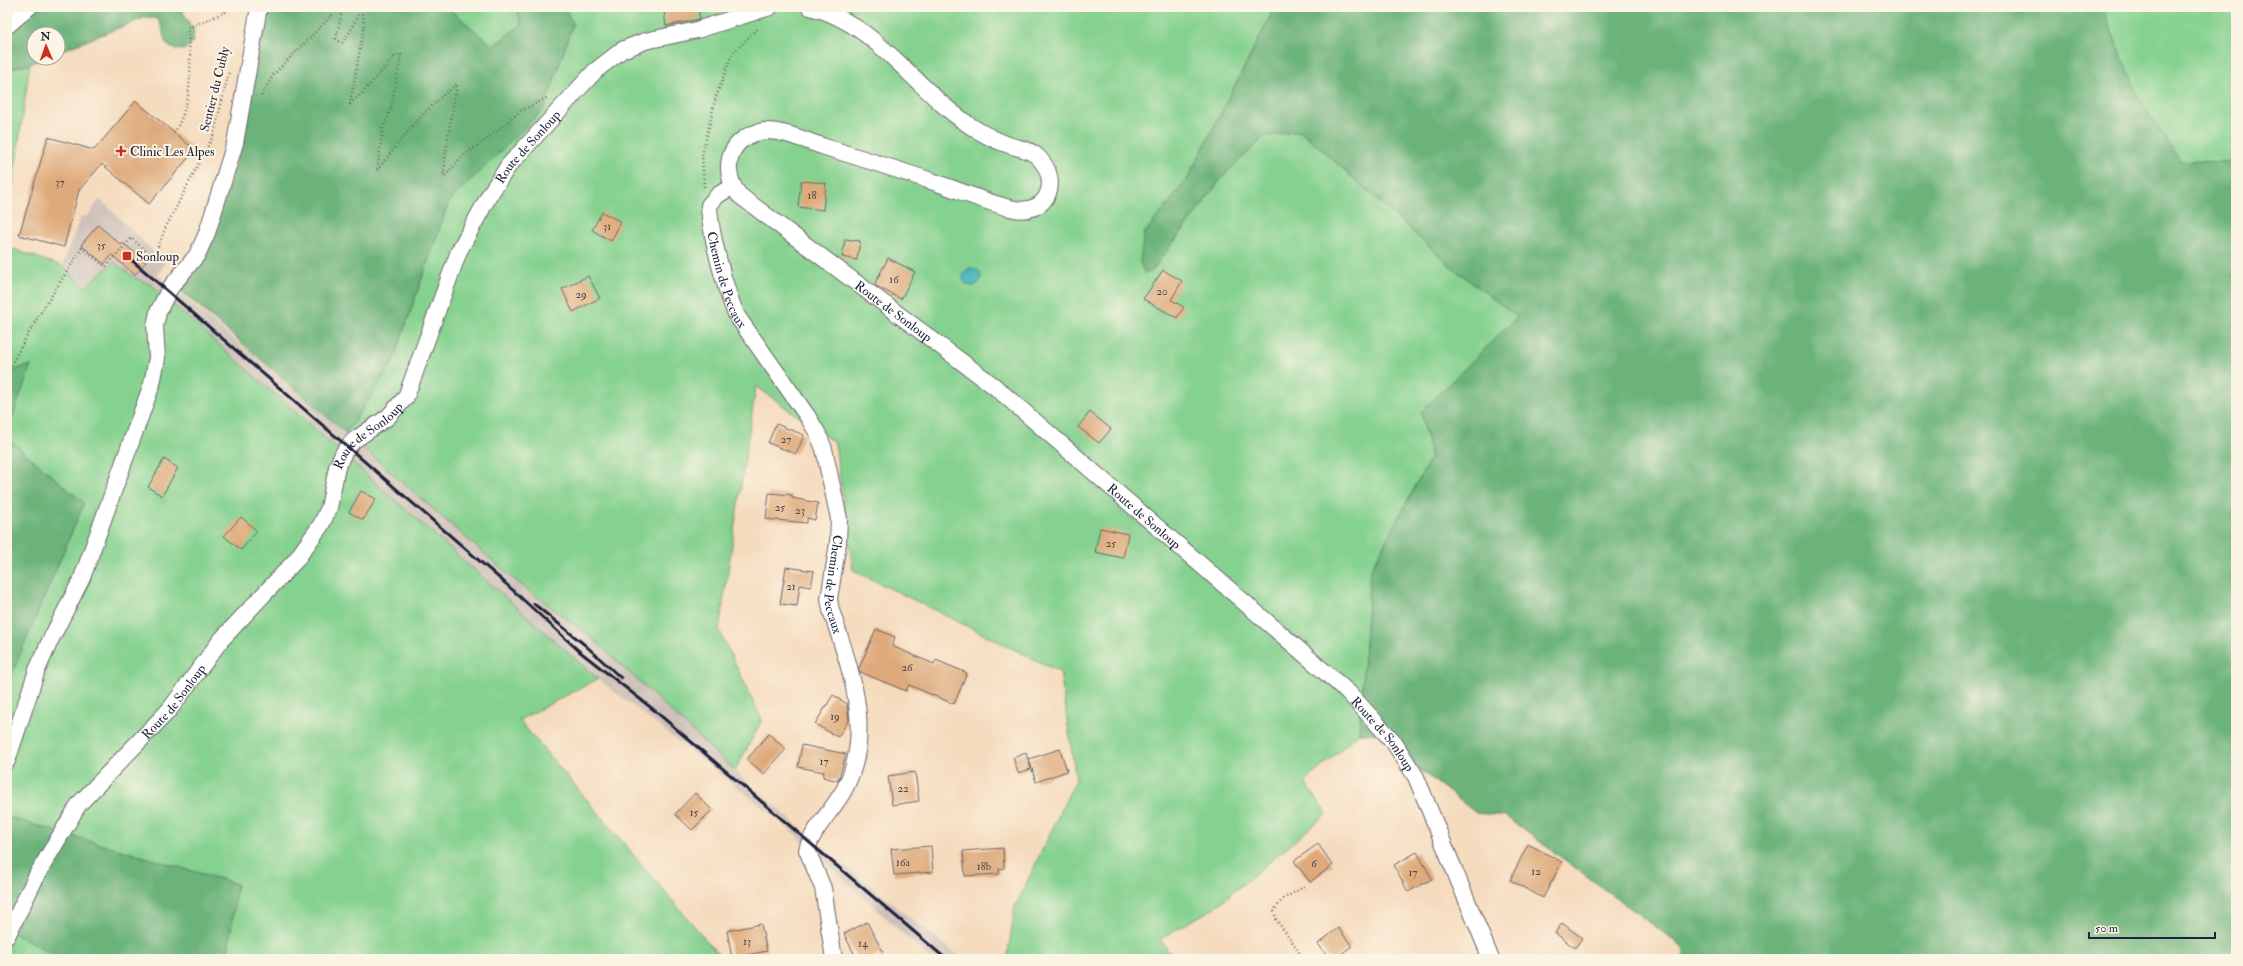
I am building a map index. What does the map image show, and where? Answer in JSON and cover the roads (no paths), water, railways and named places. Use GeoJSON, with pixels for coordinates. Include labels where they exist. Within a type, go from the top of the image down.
{"type":"FeatureCollection","features":[{"type":"Feature","properties":{"kind":"street"},"geometry":{"type":"LineString","coordinates":[[7,26],[29,7]]}},
{"type":"Feature","properties":{"kind":"street"},"geometry":{"type":"LineString","coordinates":[[7,761],[37,670],[82,578],[152,384],[157,358],[155,326],[158,312],[170,288],[197,255],[207,233],[241,119],[259,7]]}},
{"type":"Feature","properties":{"kind":"street","name":"Route de Sonloup"},"geometry":{"type":"LineString","coordinates":[[7,936],[38,873],[79,804],[170,709],[221,640],[296,560],[321,525],[329,508],[337,467],[344,452],[353,441],[388,417],[406,396],[418,368],[457,255],[490,194],[509,165],[596,71],[622,50],[639,43],[697,30],[770,7]]}},
{"type":"Feature","properties":{"kind":"street","name":"Route de Sonloup"},"geometry":{"type":"LineString","coordinates":[[810,7],[841,20],[866,35],[957,116],[976,130],[993,139],[1025,150],[1037,156],[1045,167],[1050,183],[1047,198],[1034,208],[1012,209],[892,168],[792,137],[765,131],[744,138],[733,150],[728,169],[733,186],[746,202],[994,386],[1348,692],[1393,741],[1416,777],[1491,959]]}},
{"type":"Feature","properties":{"kind":"street","name":"Chemin de Peccaux"},"geometry":{"type":"LineString","coordinates":[[733,186],[718,195],[709,205],[709,220],[731,303],[737,316],[818,434],[838,508],[839,537],[829,599],[831,610],[852,676],[859,726],[859,740],[856,756],[845,788],[812,838],[807,850],[823,888],[828,910],[834,959]]}},
{"type":"Feature","properties":{"kind":"water"},"geometry":{"type":"Polygon","coordinates":[[[968,268],[976,268],[981,273],[979,284],[976,286],[968,286],[963,281],[963,273],[968,268]]]}},
{"type":"Feature","properties":{"kind":"railway"},"geometry":{"type":"LineString","coordinates":[[127,256],[505,583],[579,651],[654,710],[946,959]]}},
{"type":"Feature","properties":{"kind":"railway"},"geometry":{"type":"LineString","coordinates":[[534,604],[585,645],[621,678]]}},
{"type":"Feature","properties":{"kind":"place","name":"Clinic Les Alpes"},"geometry":{"type":"Point","coordinates":[121,151]}},
{"type":"Feature","properties":{"kind":"place","name":"Sonloup"},"geometry":{"type":"Point","coordinates":[127,256]}}]}
